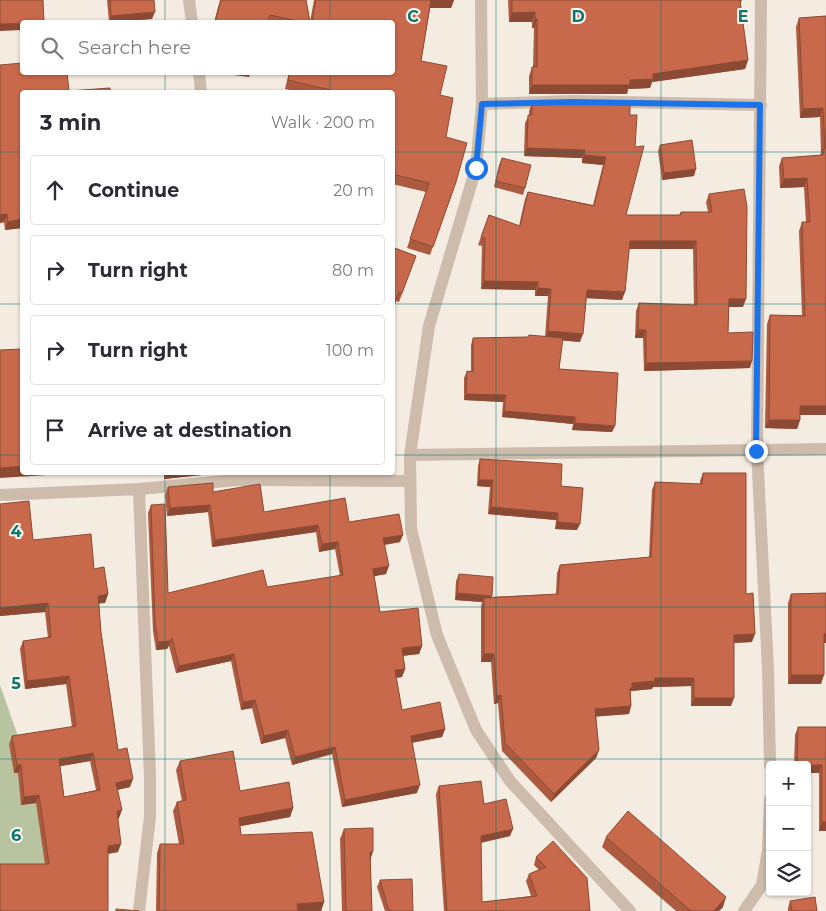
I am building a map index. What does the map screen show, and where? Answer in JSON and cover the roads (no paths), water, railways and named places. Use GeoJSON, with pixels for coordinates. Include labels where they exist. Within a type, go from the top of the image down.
{"type":"FeatureCollection","features":[{"type":"Feature","properties":{"kind":"street"},"geometry":{"type":"LineString","coordinates":[[189,0],[192,20]]}},
{"type":"Feature","properties":{"kind":"street"},"geometry":{"type":"LineString","coordinates":[[481,0],[482,104],[476,168],[429,326],[410,455],[410,529],[437,635],[476,730],[510,781],[630,911]]}},
{"type":"Feature","properties":{"kind":"street"},"geometry":{"type":"LineString","coordinates":[[761,0],[756,451],[768,670],[770,761]]}},
{"type":"Feature","properties":{"kind":"street"},"geometry":{"type":"LineString","coordinates":[[199,75],[202,90]]}},
{"type":"Feature","properties":{"kind":"street"},"geometry":{"type":"LineString","coordinates":[[482,104],[572,102],[760,105]]}},
{"type":"Feature","properties":{"kind":"street"},"geometry":{"type":"LineString","coordinates":[[410,455],[826,449]]}},
{"type":"Feature","properties":{"kind":"street"},"geometry":{"type":"LineString","coordinates":[[0,495],[139,489],[238,476],[409,481]]}},
{"type":"Feature","properties":{"kind":"street"},"geometry":{"type":"LineString","coordinates":[[139,489],[150,785],[150,817],[139,911]]}},
{"type":"Feature","properties":{"kind":"street"},"geometry":{"type":"LineString","coordinates":[[744,911],[762,884],[768,850],[770,806]]}}]}
